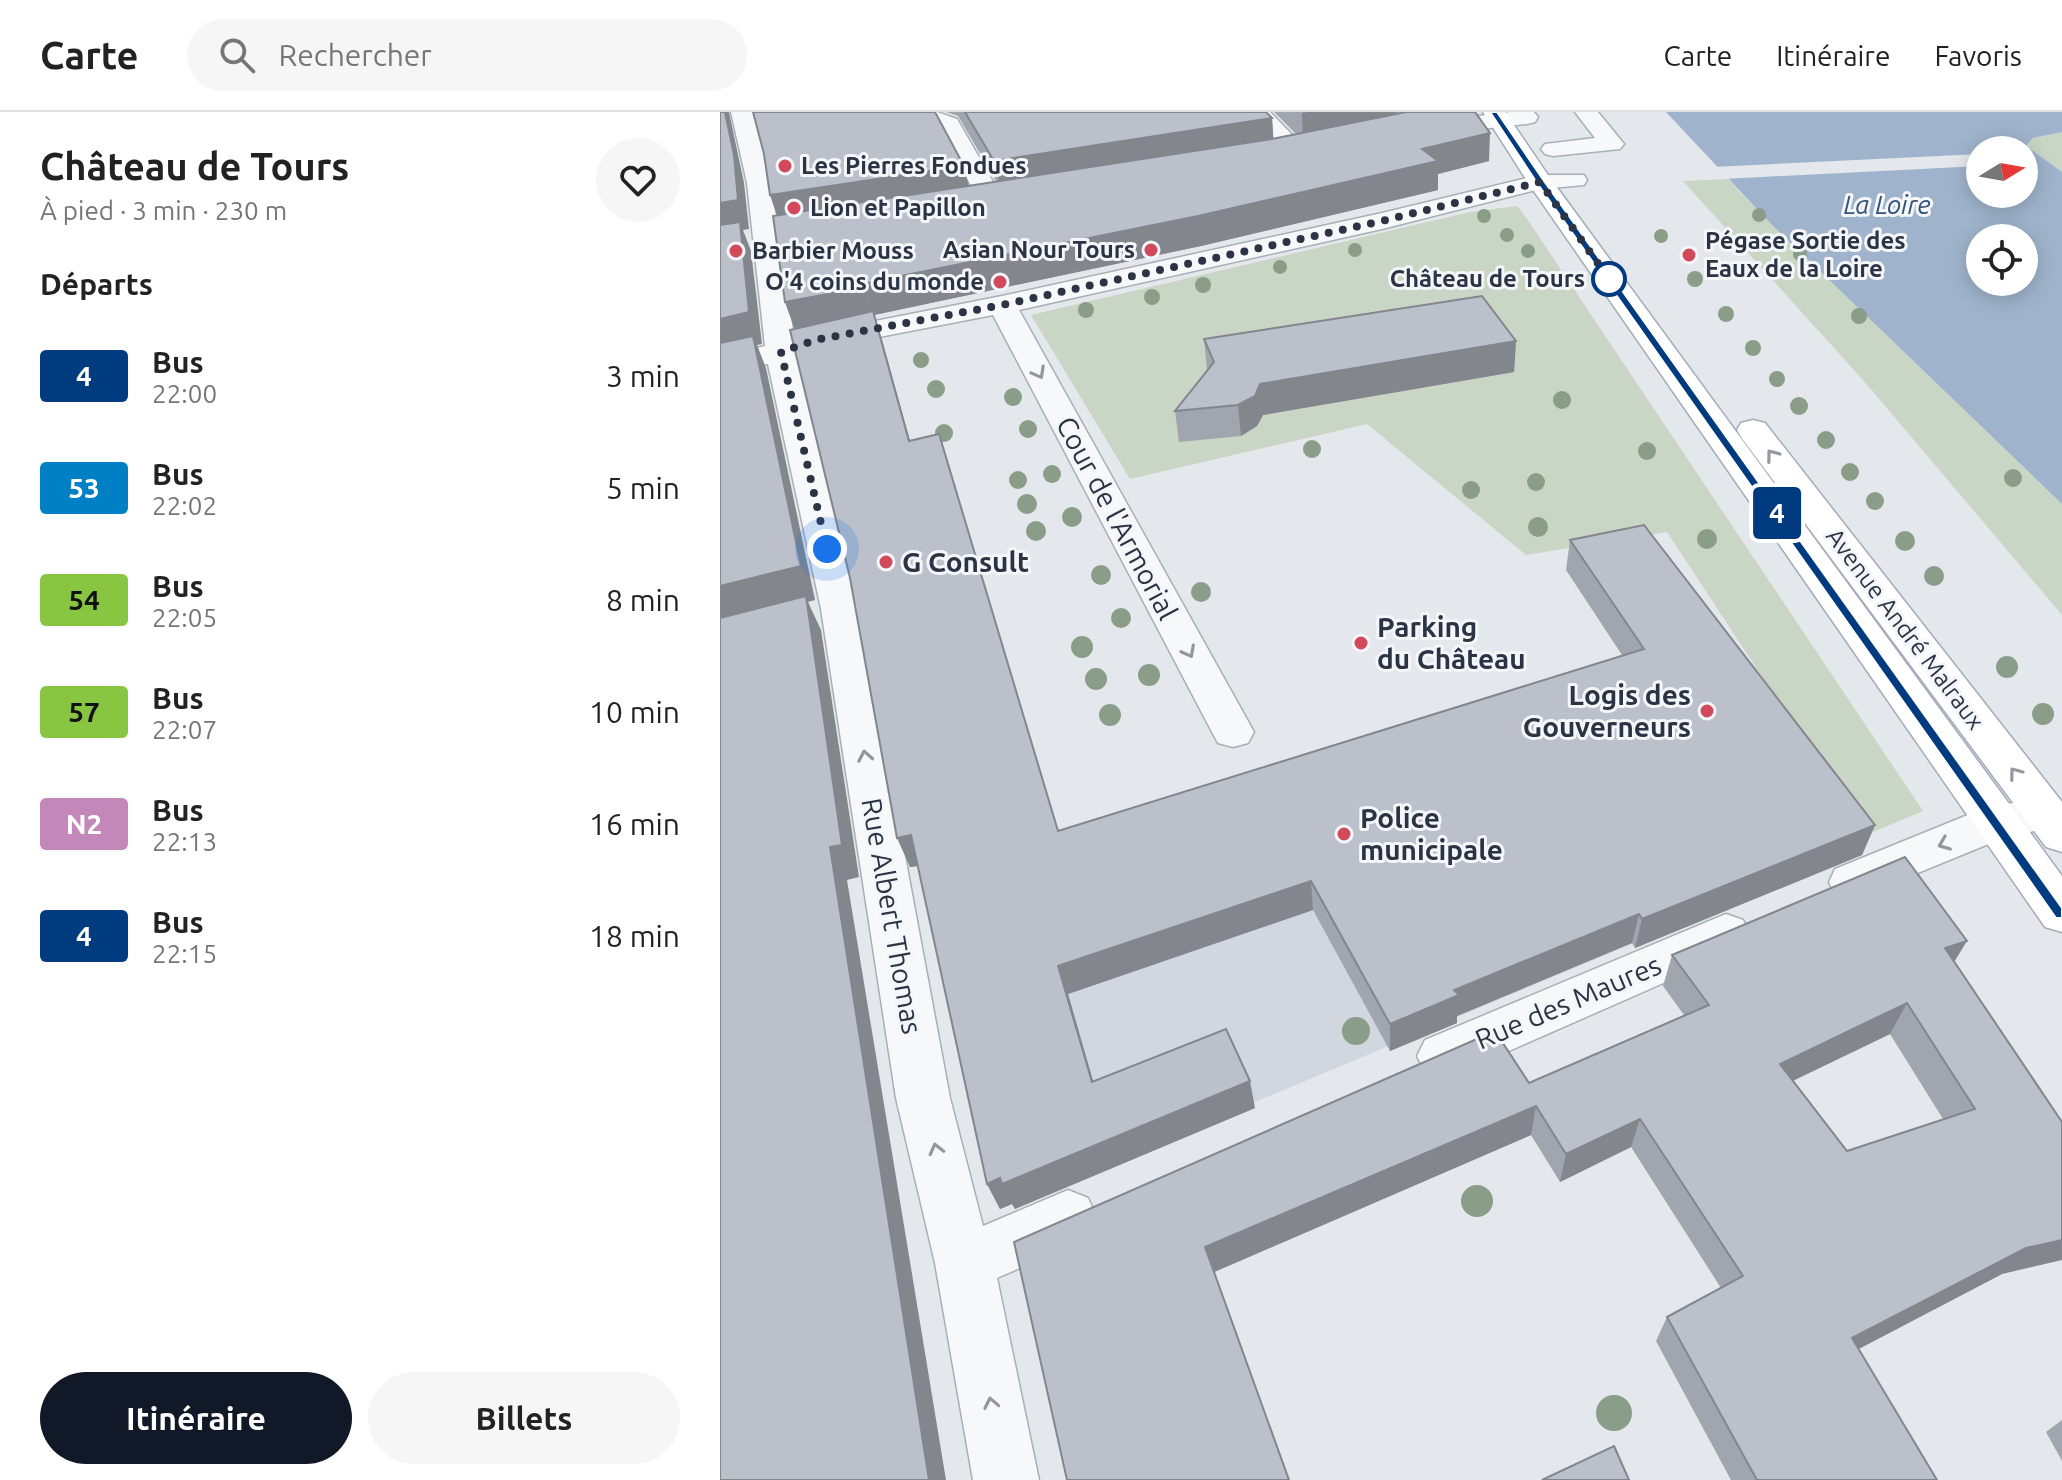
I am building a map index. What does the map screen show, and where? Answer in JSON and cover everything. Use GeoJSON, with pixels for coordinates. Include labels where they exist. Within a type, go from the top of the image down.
{"type":"FeatureCollection","features":[{"type":"Feature","properties":{"kind":"main road","name":"Avenue André Malraux"},"geometry":{"type":"LineString","coordinates":[[1511,115],[1556,170],[1614,232],[1663,312],[2053,824]]}},
{"type":"Feature","properties":{"kind":"main road","name":"Avenue André Malraux"},"geometry":{"type":"LineString","coordinates":[[1556,170],[1996,822],[2062,913]]}},
{"type":"Feature","properties":{"kind":"street","name":"Rue Albert Thomas"},"geometry":{"type":"LineString","coordinates":[[742,112],[746,184],[767,236],[781,352],[825,613],[923,1098],[964,1263],[1006,1480]]}},
{"type":"Feature","properties":{"kind":"street"},"geometry":{"type":"LineString","coordinates":[[916,112],[949,124],[991,201]]}},
{"type":"Feature","properties":{"kind":"street"},"geometry":{"type":"LineString","coordinates":[[1257,112],[1285,154],[1325,145]]}},
{"type":"Feature","properties":{"kind":"street"},"geometry":{"type":"LineString","coordinates":[[720,365],[781,352],[815,340],[1002,305],[1382,221],[1556,170],[1612,144],[1586,112]]}},
{"type":"Feature","properties":{"kind":"street"},"geometry":{"type":"LineString","coordinates":[[1463,124],[1511,115]]}},
{"type":"Feature","properties":{"kind":"street"},"geometry":{"type":"LineString","coordinates":[[961,205],[1022,196]]}},
{"type":"Feature","properties":{"kind":"street"},"geometry":{"type":"LineString","coordinates":[[736,242],[797,231]]}},
{"type":"Feature","properties":{"kind":"street","name":"Cour de l'Armorial"},"geometry":{"type":"LineString","coordinates":[[1002,305],[1233,732]]}},
{"type":"Feature","properties":{"kind":"street","name":"Rue des Maures"},"geometry":{"type":"LineString","coordinates":[[1408,1071],[1996,822],[2053,824]]}},
{"type":"Feature","properties":{"kind":"street"},"geometry":{"type":"LineString","coordinates":[[964,1263],[1107,1201]]}},
{"type":"Feature","properties":{"kind":"shaded area"},"geometry":{"type":"Polygon","coordinates":[[[1061,839],[1641,940],[1000,1209],[1061,839]]]}},
{"type":"Feature","properties":{"kind":"green space"},"geometry":{"type":"Polygon","coordinates":[[[2062,132],[2062,172],[2038,155],[2038,137],[2062,132]]]}},
{"type":"Feature","properties":{"kind":"green space"},"geometry":{"type":"Polygon","coordinates":[[[1728,179],[2062,504],[2062,615],[1863,380],[1683,181],[1728,179]]]}},
{"type":"Feature","properties":{"kind":"green space"},"geometry":{"type":"Polygon","coordinates":[[[1517,206],[1923,811],[1866,835],[1667,532],[1526,555],[1367,424],[1130,479],[1031,315],[1470,212],[1517,206]]]}},
{"type":"Feature","properties":{"kind":"water","name":"La Loire"},"geometry":{"type":"Polygon","coordinates":[[[1666,112],[2062,112],[2062,132],[2038,137],[1966,136],[1966,208],[2038,208],[2038,155],[2062,172],[2062,504],[1772,225],[1666,112]]]}},
{"type":"Feature","properties":{"kind":"pier"},"geometry":{"type":"Polygon","coordinates":[[[1966,155],[1966,167],[1723,179],[1712,167],[1966,155]]]}},
{"type":"Feature","properties":{"kind":"building"},"geometry":{"type":"Polygon","coordinates":[[[720,112],[725,112],[734,155],[738,200],[720,203],[720,112]]]}},
{"type":"Feature","properties":{"kind":"building"},"geometry":{"type":"Polygon","coordinates":[[[753,112],[935,112],[964,166],[770,195],[753,112]]]}},
{"type":"Feature","properties":{"kind":"building"},"geometry":{"type":"Polygon","coordinates":[[[965,112],[1266,112],[1272,118],[994,161],[965,112]]]}},
{"type":"Feature","properties":{"kind":"building"},"geometry":{"type":"Polygon","coordinates":[[[1406,112],[1475,112],[1490,133],[1422,149],[1438,161],[1198,216],[785,302],[773,216],[1272,139],[1406,112]]]}},
{"type":"Feature","properties":{"kind":"building"},"geometry":{"type":"Polygon","coordinates":[[[740,222],[749,312],[720,319],[720,225],[740,222]]]}},
{"type":"Feature","properties":{"kind":"building"},"geometry":{"type":"Polygon","coordinates":[[[1482,296],[1516,341],[1260,384],[1255,396],[1238,405],[1175,411],[1214,362],[1204,339],[1482,296]]]}},
{"type":"Feature","properties":{"kind":"building"},"geometry":{"type":"Polygon","coordinates":[[[873,311],[909,441],[939,434],[1058,831],[1644,649],[1570,540],[1644,525],[1875,825],[1642,919],[1639,914],[1454,990],[1459,995],[1390,1024],[1311,881],[1058,966],[1092,1082],[1226,1029],[1250,1081],[1002,1184],[1000,1178],[987,1184],[911,835],[897,838],[850,578],[790,330],[873,311]]]}},
{"type":"Feature","properties":{"kind":"building"},"geometry":{"type":"Polygon","coordinates":[[[753,336],[801,566],[720,586],[720,343],[753,336]]]}},
{"type":"Feature","properties":{"kind":"building"},"geometry":{"type":"Polygon","coordinates":[[[806,596],[842,845],[830,847],[929,1480],[720,1480],[720,618],[806,596]]]}},
{"type":"Feature","properties":{"kind":"building"},"geometry":{"type":"Polygon","coordinates":[[[1905,857],[1967,941],[1945,948],[2062,1122],[2062,1240],[2026,1248],[1852,1338],[1937,1480],[1757,1480],[1667,1317],[1743,1276],[1640,1119],[1566,1154],[1536,1106],[1205,1247],[1289,1480],[1067,1480],[1014,1242],[1495,1031],[1529,1083],[1709,1005],[1672,955],[1905,857]],[[1907,1003],[1780,1064],[1847,1151],[1975,1109],[1907,1003]]]}},
{"type":"Feature","properties":{"kind":"building"},"geometry":{"type":"Polygon","coordinates":[[[1614,1446],[1629,1480],[1542,1480],[1614,1446]]]}},
{"type":"Feature","properties":{"kind":"bus line","name":"4"},"geometry":{"type":"LineString","coordinates":[[1494,112],[1540,182],[2062,913]]}},
{"type":"Feature","properties":{"kind":"place","name":"Les Pierres Fondues"},"geometry":{"type":"Point","coordinates":[785,166]}},
{"type":"Feature","properties":{"kind":"place","name":"Lion et Papillon"},"geometry":{"type":"Point","coordinates":[794,208]}},
{"type":"Feature","properties":{"kind":"place","name":"Asian Nour Tours"},"geometry":{"type":"Point","coordinates":[1151,250]}},
{"type":"Feature","properties":{"kind":"place","name":"Barbier Mouss"},"geometry":{"type":"Point","coordinates":[736,251]}},
{"type":"Feature","properties":{"kind":"place","name":"Pégase Sortie des Eaux de la Loire"},"geometry":{"type":"Point","coordinates":[1689,255]}},
{"type":"Feature","properties":{"kind":"place","name":"Château de Tours"},"geometry":{"type":"Point","coordinates":[1609,279]}},
{"type":"Feature","properties":{"kind":"place","name":"O'4 coins du monde"},"geometry":{"type":"Point","coordinates":[1000,282]}},
{"type":"Feature","properties":{"kind":"place","name":"G Consult"},"geometry":{"type":"Point","coordinates":[886,562]}},
{"type":"Feature","properties":{"kind":"place","name":"Parking du Château"},"geometry":{"type":"Point","coordinates":[1361,643]}},
{"type":"Feature","properties":{"kind":"place","name":"Logis des Gouverneurs"},"geometry":{"type":"Point","coordinates":[1707,711]}},
{"type":"Feature","properties":{"kind":"place","name":"Police municipale"},"geometry":{"type":"Point","coordinates":[1344,834]}},
{"type":"Feature","properties":{"kind":"route"},"geometry":{"type":"LineString","coordinates":[[827,549],[781,352],[815,340],[1002,305],[1382,221],[1540,182],[1609,279]]}}]}
